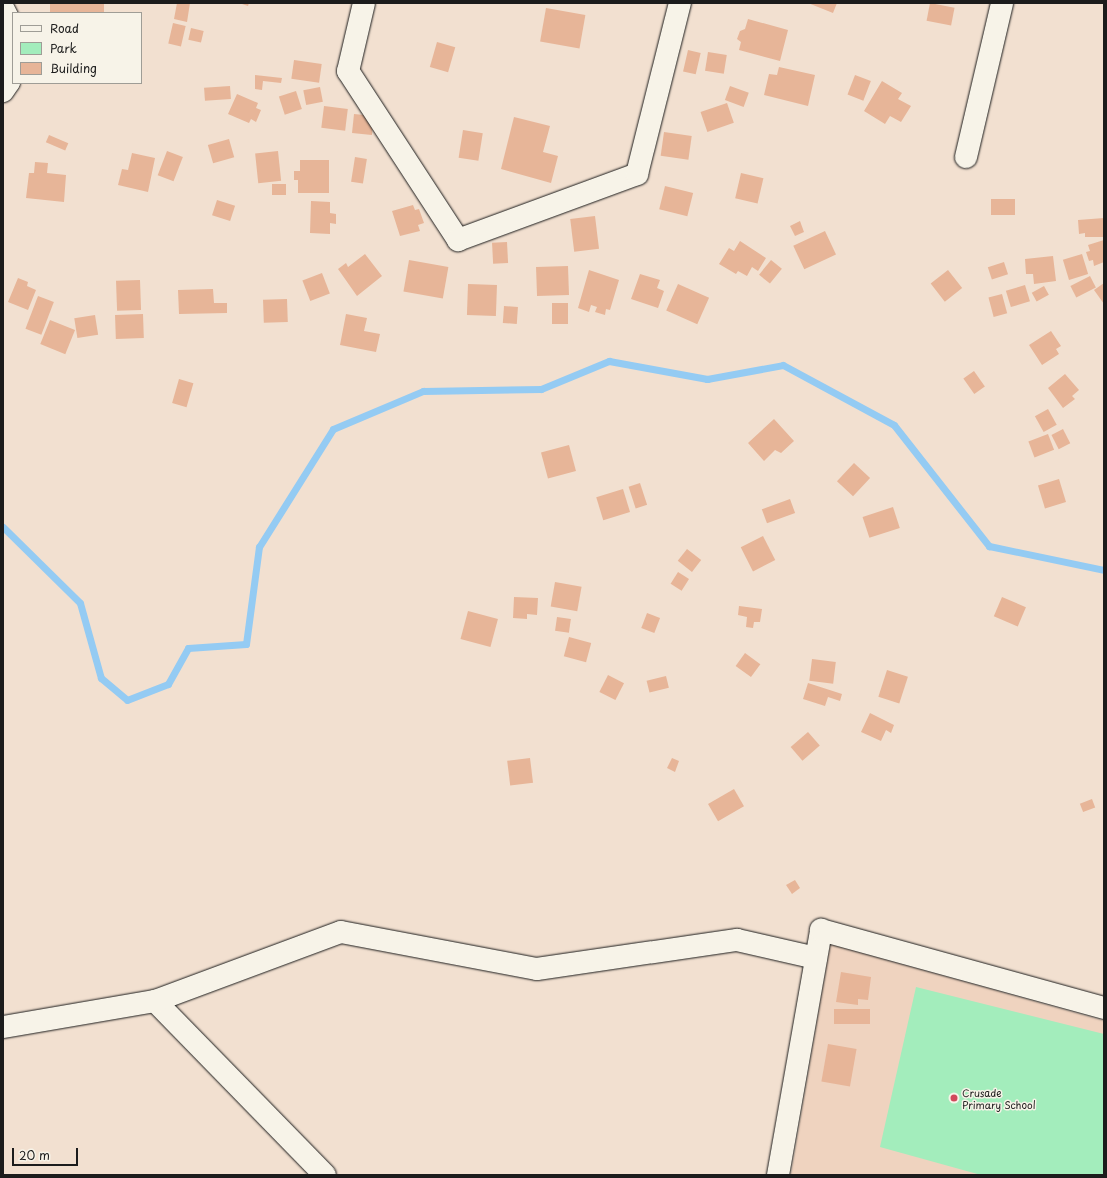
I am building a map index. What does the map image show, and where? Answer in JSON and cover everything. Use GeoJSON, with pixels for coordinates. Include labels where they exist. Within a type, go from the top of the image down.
{"type":"FeatureCollection","features":[{"type":"Feature","properties":{"kind":"street"},"geometry":{"type":"LineString","coordinates":[[364,3],[348,71],[458,240],[637,174],[680,3]]}},
{"type":"Feature","properties":{"kind":"street"},"geometry":{"type":"LineString","coordinates":[[966,157],[1002,3]]}},
{"type":"Feature","properties":{"kind":"street"},"geometry":{"type":"LineString","coordinates":[[3,8],[10,22],[9,82],[3,91]]}},
{"type":"Feature","properties":{"kind":"street"},"geometry":{"type":"LineString","coordinates":[[778,1175],[821,930],[1104,1008]]}},
{"type":"Feature","properties":{"kind":"street"},"geometry":{"type":"LineString","coordinates":[[3,1027],[155,1001],[341,932],[537,969],[737,940],[816,958]]}},
{"type":"Feature","properties":{"kind":"street"},"geometry":{"type":"LineString","coordinates":[[155,1001],[325,1175]]}},
{"type":"Feature","properties":{"kind":"shaded area","name":"Crusade Primary School"},"geometry":{"type":"Polygon","coordinates":[[[830,944],[1104,1021],[1104,1175],[791,1175],[830,944]]]}},
{"type":"Feature","properties":{"kind":"green space"},"geometry":{"type":"Polygon","coordinates":[[[916,987],[1104,1034],[1104,1175],[981,1175],[880,1147],[916,987]]]}},
{"type":"Feature","properties":{"kind":"building"},"geometry":{"type":"Polygon","coordinates":[[[50,3],[104,3],[104,12],[50,12],[50,3]]]}},
{"type":"Feature","properties":{"kind":"building"},"geometry":{"type":"Polygon","coordinates":[[[177,3],[190,3],[187,22],[174,19],[177,3]]]}},
{"type":"Feature","properties":{"kind":"building"},"geometry":{"type":"Polygon","coordinates":[[[239,3],[249,3],[248,6],[239,3]]]}},
{"type":"Feature","properties":{"kind":"building"},"geometry":{"type":"Polygon","coordinates":[[[808,3],[837,3],[833,13],[808,3]]]}},
{"type":"Feature","properties":{"kind":"building"},"geometry":{"type":"Polygon","coordinates":[[[930,3],[955,8],[951,25],[927,21],[930,3]]]}},
{"type":"Feature","properties":{"kind":"building"},"geometry":{"type":"Polygon","coordinates":[[[546,8],[585,15],[579,48],[540,41],[546,8]]]}},
{"type":"Feature","properties":{"kind":"building"},"geometry":{"type":"Polygon","coordinates":[[[748,19],[788,30],[780,61],[739,50],[741,42],[737,39],[740,31],[745,29],[748,19]]]}},
{"type":"Feature","properties":{"kind":"building"},"geometry":{"type":"Polygon","coordinates":[[[173,23],[186,26],[181,46],[168,43],[173,23]]]}},
{"type":"Feature","properties":{"kind":"building"},"geometry":{"type":"Polygon","coordinates":[[[191,28],[204,31],[201,43],[188,40],[191,28]]]}},
{"type":"Feature","properties":{"kind":"building"},"geometry":{"type":"Polygon","coordinates":[[[437,42],[455,47],[448,72],[430,67],[437,42]]]}},
{"type":"Feature","properties":{"kind":"building"},"geometry":{"type":"Polygon","coordinates":[[[688,50],[701,53],[696,74],[683,71],[688,50]]]}},
{"type":"Feature","properties":{"kind":"building"},"geometry":{"type":"Polygon","coordinates":[[[708,52],[727,55],[724,74],[705,71],[708,52]]]}},
{"type":"Feature","properties":{"kind":"building"},"geometry":{"type":"Polygon","coordinates":[[[294,60],[322,64],[319,83],[291,79],[294,60]]]}},
{"type":"Feature","properties":{"kind":"building"},"geometry":{"type":"Polygon","coordinates":[[[779,67],[815,75],[808,106],[764,95],[769,74],[777,75],[779,67]]]}},
{"type":"Feature","properties":{"kind":"building"},"geometry":{"type":"Polygon","coordinates":[[[255,75],[282,78],[281,83],[263,81],[262,90],[255,89],[255,75]]]}},
{"type":"Feature","properties":{"kind":"building"},"geometry":{"type":"Polygon","coordinates":[[[855,75],[871,81],[863,101],[847,95],[855,75]]]}},
{"type":"Feature","properties":{"kind":"building"},"geometry":{"type":"Polygon","coordinates":[[[882,81],[902,93],[898,99],[911,106],[901,122],[890,116],[885,124],[864,111],[882,81]]]}},
{"type":"Feature","properties":{"kind":"building"},"geometry":{"type":"Polygon","coordinates":[[[230,86],[231,99],[205,101],[204,88],[230,86]]]}},
{"type":"Feature","properties":{"kind":"building"},"geometry":{"type":"Polygon","coordinates":[[[730,86],[749,93],[744,107],[725,100],[730,86]]]}},
{"type":"Feature","properties":{"kind":"building"},"geometry":{"type":"Polygon","coordinates":[[[320,87],[323,102],[306,105],[303,90],[320,87]]]}},
{"type":"Feature","properties":{"kind":"building"},"geometry":{"type":"Polygon","coordinates":[[[296,91],[302,109],[285,115],[279,97],[296,91]]]}},
{"type":"Feature","properties":{"kind":"building"},"geometry":{"type":"Polygon","coordinates":[[[237,94],[258,103],[256,108],[261,110],[256,122],[251,119],[249,123],[228,114],[237,94]]]}},
{"type":"Feature","properties":{"kind":"building"},"geometry":{"type":"Polygon","coordinates":[[[727,103],[734,123],[707,132],[701,112],[727,103]]]}},
{"type":"Feature","properties":{"kind":"building"},"geometry":{"type":"Polygon","coordinates":[[[324,106],[348,109],[345,131],[321,128],[324,106]]]}},
{"type":"Feature","properties":{"kind":"building"},"geometry":{"type":"Polygon","coordinates":[[[354,114],[374,116],[372,135],[352,133],[354,114]]]}},
{"type":"Feature","properties":{"kind":"building"},"geometry":{"type":"Polygon","coordinates":[[[514,117],[550,126],[543,152],[558,156],[551,183],[501,169],[514,117]]]}},
{"type":"Feature","properties":{"kind":"building"},"geometry":{"type":"Polygon","coordinates":[[[463,130],[483,133],[478,161],[459,158],[463,130]]]}},
{"type":"Feature","properties":{"kind":"building"},"geometry":{"type":"Polygon","coordinates":[[[664,132],[692,136],[688,160],[661,156],[664,132]]]}},
{"type":"Feature","properties":{"kind":"building"},"geometry":{"type":"Polygon","coordinates":[[[49,135],[68,143],[65,151],[46,142],[49,135]]]}},
{"type":"Feature","properties":{"kind":"building"},"geometry":{"type":"Polygon","coordinates":[[[229,139],[234,157],[213,163],[208,145],[229,139]]]}},
{"type":"Feature","properties":{"kind":"building"},"geometry":{"type":"Polygon","coordinates":[[[167,151],[183,157],[174,181],[158,175],[167,151]]]}},
{"type":"Feature","properties":{"kind":"building"},"geometry":{"type":"Polygon","coordinates":[[[278,151],[281,181],[258,183],[255,153],[278,151]]]}},
{"type":"Feature","properties":{"kind":"building"},"geometry":{"type":"Polygon","coordinates":[[[132,153],[155,158],[148,192],[118,185],[122,169],[128,170],[132,153]]]}},
{"type":"Feature","properties":{"kind":"building"},"geometry":{"type":"Polygon","coordinates":[[[355,157],[367,159],[363,184],[351,182],[355,157]]]}},
{"type":"Feature","properties":{"kind":"building"},"geometry":{"type":"Polygon","coordinates":[[[300,160],[329,160],[329,193],[298,193],[298,180],[294,180],[294,171],[300,171],[300,160]]]}},
{"type":"Feature","properties":{"kind":"building"},"geometry":{"type":"Polygon","coordinates":[[[35,162],[48,163],[47,173],[66,175],[64,202],[26,198],[29,173],[34,173],[35,162]]]}},
{"type":"Feature","properties":{"kind":"building"},"geometry":{"type":"Polygon","coordinates":[[[741,173],[763,178],[758,204],[735,198],[741,173]]]}},
{"type":"Feature","properties":{"kind":"building"},"geometry":{"type":"Polygon","coordinates":[[[272,184],[286,184],[286,195],[272,195],[272,184]]]}},
{"type":"Feature","properties":{"kind":"building"},"geometry":{"type":"Polygon","coordinates":[[[665,186],[693,193],[687,216],[659,209],[665,186]]]}},
{"type":"Feature","properties":{"kind":"building"},"geometry":{"type":"Polygon","coordinates":[[[991,199],[1015,199],[1015,215],[991,215],[991,199]]]}},
{"type":"Feature","properties":{"kind":"building"},"geometry":{"type":"Polygon","coordinates":[[[217,200],[235,206],[230,221],[212,215],[217,200]]]}},
{"type":"Feature","properties":{"kind":"building"},"geometry":{"type":"Polygon","coordinates":[[[311,201],[330,202],[330,213],[336,214],[336,224],[330,223],[330,234],[310,233],[311,201]]]}},
{"type":"Feature","properties":{"kind":"building"},"geometry":{"type":"Polygon","coordinates":[[[413,205],[415,210],[419,209],[424,223],[418,225],[420,231],[400,236],[392,211],[413,205]]]}},
{"type":"Feature","properties":{"kind":"building"},"geometry":{"type":"Polygon","coordinates":[[[595,216],[599,249],[574,252],[570,219],[595,216]]]}},
{"type":"Feature","properties":{"kind":"building"},"geometry":{"type":"Polygon","coordinates":[[[1104,218],[1104,237],[1085,237],[1085,233],[1079,234],[1078,220],[1104,218]]]}},
{"type":"Feature","properties":{"kind":"building"},"geometry":{"type":"Polygon","coordinates":[[[800,221],[804,232],[795,236],[790,226],[800,221]]]}},
{"type":"Feature","properties":{"kind":"building"},"geometry":{"type":"Polygon","coordinates":[[[825,231],[836,255],[804,269],[793,246],[825,231]]]}},
{"type":"Feature","properties":{"kind":"building"},"geometry":{"type":"Polygon","coordinates":[[[1104,240],[1104,262],[1094,266],[1093,260],[1089,261],[1086,252],[1090,251],[1088,245],[1104,240]]]}},
{"type":"Feature","properties":{"kind":"building"},"geometry":{"type":"Polygon","coordinates":[[[740,241],[766,258],[758,271],[752,267],[747,276],[738,271],[736,274],[719,264],[729,248],[734,251],[740,241]]]}},
{"type":"Feature","properties":{"kind":"building"},"geometry":{"type":"Polygon","coordinates":[[[507,242],[508,263],[493,264],[492,243],[507,242]]]}},
{"type":"Feature","properties":{"kind":"building"},"geometry":{"type":"Polygon","coordinates":[[[365,254],[382,276],[357,296],[338,269],[346,263],[348,267],[365,254]]]}},
{"type":"Feature","properties":{"kind":"building"},"geometry":{"type":"Polygon","coordinates":[[[1082,254],[1088,274],[1069,280],[1063,260],[1082,254]]]}},
{"type":"Feature","properties":{"kind":"building"},"geometry":{"type":"Polygon","coordinates":[[[1053,256],[1056,281],[1034,284],[1033,274],[1026,274],[1025,259],[1053,256]]]}},
{"type":"Feature","properties":{"kind":"building"},"geometry":{"type":"Polygon","coordinates":[[[409,260],[448,267],[443,298],[403,292],[409,260]]]}},
{"type":"Feature","properties":{"kind":"building"},"geometry":{"type":"Polygon","coordinates":[[[771,260],[782,269],[770,284],[759,275],[771,260]]]}},
{"type":"Feature","properties":{"kind":"building"},"geometry":{"type":"Polygon","coordinates":[[[1004,262],[1008,274],[992,280],[988,267],[1004,262]]]}},
{"type":"Feature","properties":{"kind":"building"},"geometry":{"type":"Polygon","coordinates":[[[568,266],[569,295],[537,296],[536,267],[568,266]]]}},
{"type":"Feature","properties":{"kind":"building"},"geometry":{"type":"Polygon","coordinates":[[[589,270],[619,280],[610,310],[606,309],[605,315],[595,312],[597,307],[591,305],[589,312],[578,308],[589,270]]]}},
{"type":"Feature","properties":{"kind":"building"},"geometry":{"type":"Polygon","coordinates":[[[948,270],[962,288],[945,302],[931,284],[948,270]]]}},
{"type":"Feature","properties":{"kind":"building"},"geometry":{"type":"Polygon","coordinates":[[[322,273],[330,294],[310,301],[302,281],[322,273]]]}},
{"type":"Feature","properties":{"kind":"building"},"geometry":{"type":"Polygon","coordinates":[[[640,274],[660,280],[657,288],[664,291],[658,308],[631,299],[640,274]]]}},
{"type":"Feature","properties":{"kind":"building"},"geometry":{"type":"Polygon","coordinates":[[[1090,276],[1096,288],[1076,298],[1070,286],[1090,276]]]}},
{"type":"Feature","properties":{"kind":"building"},"geometry":{"type":"Polygon","coordinates":[[[18,278],[28,282],[27,286],[36,290],[28,310],[8,302],[18,278]]]}},
{"type":"Feature","properties":{"kind":"building"},"geometry":{"type":"Polygon","coordinates":[[[140,280],[141,310],[117,311],[116,281],[140,280]]]}},
{"type":"Feature","properties":{"kind":"building"},"geometry":{"type":"Polygon","coordinates":[[[1104,283],[1104,304],[1094,290],[1104,283]]]}},
{"type":"Feature","properties":{"kind":"building"},"geometry":{"type":"Polygon","coordinates":[[[468,284],[497,285],[496,316],[467,315],[468,284]]]}},
{"type":"Feature","properties":{"kind":"building"},"geometry":{"type":"Polygon","coordinates":[[[678,284],[709,298],[697,324],[666,310],[678,284]]]}},
{"type":"Feature","properties":{"kind":"building"},"geometry":{"type":"Polygon","coordinates":[[[1025,285],[1030,301],[1011,307],[1006,291],[1025,285]]]}},
{"type":"Feature","properties":{"kind":"building"},"geometry":{"type":"Polygon","coordinates":[[[1044,286],[1049,295],[1037,302],[1032,293],[1044,286]]]}},
{"type":"Feature","properties":{"kind":"building"},"geometry":{"type":"Polygon","coordinates":[[[213,289],[214,303],[227,303],[227,313],[179,314],[178,290],[213,289]]]}},
{"type":"Feature","properties":{"kind":"building"},"geometry":{"type":"Polygon","coordinates":[[[1002,294],[1007,313],[994,317],[988,298],[1002,294]]]}},
{"type":"Feature","properties":{"kind":"building"},"geometry":{"type":"Polygon","coordinates":[[[38,296],[54,302],[41,335],[25,329],[38,296]]]}},
{"type":"Feature","properties":{"kind":"building"},"geometry":{"type":"Polygon","coordinates":[[[287,299],[288,322],[264,323],[263,300],[287,299]]]}},
{"type":"Feature","properties":{"kind":"building"},"geometry":{"type":"Polygon","coordinates":[[[552,303],[568,303],[568,324],[552,324],[552,303]]]}},
{"type":"Feature","properties":{"kind":"building"},"geometry":{"type":"Polygon","coordinates":[[[504,306],[518,307],[517,324],[503,323],[504,306]]]}},
{"type":"Feature","properties":{"kind":"building"},"geometry":{"type":"Polygon","coordinates":[[[143,314],[144,338],[116,339],[115,315],[143,314]]]}},
{"type":"Feature","properties":{"kind":"building"},"geometry":{"type":"Polygon","coordinates":[[[346,314],[367,318],[364,331],[380,334],[376,352],[340,345],[346,314]]]}},
{"type":"Feature","properties":{"kind":"building"},"geometry":{"type":"Polygon","coordinates":[[[95,315],[98,335],[77,338],[74,318],[95,315]]]}},
{"type":"Feature","properties":{"kind":"building"},"geometry":{"type":"Polygon","coordinates":[[[50,320],[75,330],[65,354],[40,344],[50,320]]]}},
{"type":"Feature","properties":{"kind":"building"},"geometry":{"type":"Polygon","coordinates":[[[1051,331],[1061,346],[1056,349],[1059,354],[1042,365],[1029,345],[1051,331]]]}},
{"type":"Feature","properties":{"kind":"building"},"geometry":{"type":"Polygon","coordinates":[[[974,371],[985,387],[974,394],[963,378],[974,371]]]}},
{"type":"Feature","properties":{"kind":"building"},"geometry":{"type":"Polygon","coordinates":[[[1065,374],[1079,390],[1072,396],[1075,399],[1063,408],[1048,388],[1065,374]]]}},
{"type":"Feature","properties":{"kind":"building"},"geometry":{"type":"Polygon","coordinates":[[[179,379],[193,383],[187,407],[172,403],[179,379]]]}},
{"type":"Feature","properties":{"kind":"building"},"geometry":{"type":"Polygon","coordinates":[[[1048,409],[1057,425],[1044,432],[1035,416],[1048,409]]]}},
{"type":"Feature","properties":{"kind":"building"},"geometry":{"type":"Polygon","coordinates":[[[774,419],[794,441],[781,453],[775,450],[764,461],[748,443],[774,419]]]}},
{"type":"Feature","properties":{"kind":"building"},"geometry":{"type":"Polygon","coordinates":[[[1063,429],[1070,443],[1059,449],[1051,435],[1063,429]]]}},
{"type":"Feature","properties":{"kind":"building"},"geometry":{"type":"Polygon","coordinates":[[[1048,434],[1054,450],[1034,457],[1028,442],[1048,434]]]}},
{"type":"Feature","properties":{"kind":"building"},"geometry":{"type":"Polygon","coordinates":[[[569,445],[576,471],[548,479],[541,453],[569,445]]]}},
{"type":"Feature","properties":{"kind":"building"},"geometry":{"type":"Polygon","coordinates":[[[854,463],[870,478],[853,496],[837,481],[854,463]]]}},
{"type":"Feature","properties":{"kind":"building"},"geometry":{"type":"Polygon","coordinates":[[[1059,479],[1066,502],[1045,508],[1038,485],[1059,479]]]}},
{"type":"Feature","properties":{"kind":"building"},"geometry":{"type":"Polygon","coordinates":[[[640,483],[647,505],[636,509],[629,487],[640,483]]]}},
{"type":"Feature","properties":{"kind":"building"},"geometry":{"type":"Polygon","coordinates":[[[623,489],[630,512],[603,520],[596,497],[623,489]]]}},
{"type":"Feature","properties":{"kind":"building"},"geometry":{"type":"Polygon","coordinates":[[[790,499],[795,513],[767,523],[762,509],[790,499]]]}},
{"type":"Feature","properties":{"kind":"building"},"geometry":{"type":"Polygon","coordinates":[[[893,507],[900,528],[869,538],[863,517],[893,507]]]}},
{"type":"Feature","properties":{"kind":"building"},"geometry":{"type":"Polygon","coordinates":[[[763,536],[775,560],[753,571],[741,547],[763,536]]]}},
{"type":"Feature","properties":{"kind":"building"},"geometry":{"type":"Polygon","coordinates":[[[687,549],[701,560],[692,572],[678,561],[687,549]]]}},
{"type":"Feature","properties":{"kind":"building"},"geometry":{"type":"Polygon","coordinates":[[[678,572],[689,579],[682,591],[671,584],[678,572]]]}},
{"type":"Feature","properties":{"kind":"building"},"geometry":{"type":"Polygon","coordinates":[[[555,582],[582,587],[577,611],[551,607],[555,582]]]}},
{"type":"Feature","properties":{"kind":"building"},"geometry":{"type":"Polygon","coordinates":[[[514,597],[538,598],[537,615],[527,614],[527,619],[513,618],[514,597]]]}},
{"type":"Feature","properties":{"kind":"building"},"geometry":{"type":"Polygon","coordinates":[[[1002,597],[1026,607],[1018,626],[994,616],[1002,597]]]}},
{"type":"Feature","properties":{"kind":"building"},"geometry":{"type":"Polygon","coordinates":[[[739,606],[762,609],[760,622],[754,622],[753,628],[746,627],[747,617],[738,615],[739,606]]]}},
{"type":"Feature","properties":{"kind":"building"},"geometry":{"type":"Polygon","coordinates":[[[468,611],[498,619],[490,647],[460,639],[468,611]]]}},
{"type":"Feature","properties":{"kind":"building"},"geometry":{"type":"Polygon","coordinates":[[[647,613],[660,618],[654,633],[641,628],[647,613]]]}},
{"type":"Feature","properties":{"kind":"building"},"geometry":{"type":"Polygon","coordinates":[[[557,617],[571,619],[569,633],[555,631],[557,617]]]}},
{"type":"Feature","properties":{"kind":"building"},"geometry":{"type":"Polygon","coordinates":[[[569,637],[591,643],[586,662],[564,656],[569,637]]]}},
{"type":"Feature","properties":{"kind":"building"},"geometry":{"type":"Polygon","coordinates":[[[745,653],[760,664],[751,677],[736,666],[745,653]]]}},
{"type":"Feature","properties":{"kind":"building"},"geometry":{"type":"Polygon","coordinates":[[[812,659],[836,662],[833,684],[809,681],[812,659]]]}},
{"type":"Feature","properties":{"kind":"building"},"geometry":{"type":"Polygon","coordinates":[[[887,670],[908,677],[899,703],[878,697],[887,670]]]}},
{"type":"Feature","properties":{"kind":"building"},"geometry":{"type":"Polygon","coordinates":[[[608,675],[624,683],[615,700],[599,692],[608,675]]]}},
{"type":"Feature","properties":{"kind":"building"},"geometry":{"type":"Polygon","coordinates":[[[666,676],[669,688],[649,692],[647,681],[666,676]]]}},
{"type":"Feature","properties":{"kind":"building"},"geometry":{"type":"Polygon","coordinates":[[[808,683],[842,694],[840,701],[828,697],[825,706],[803,699],[808,683]]]}},
{"type":"Feature","properties":{"kind":"building"},"geometry":{"type":"Polygon","coordinates":[[[870,713],[894,725],[891,733],[886,730],[881,741],[861,732],[870,713]]]}},
{"type":"Feature","properties":{"kind":"building"},"geometry":{"type":"Polygon","coordinates":[[[808,732],[820,746],[802,761],[791,747],[808,732]]]}},
{"type":"Feature","properties":{"kind":"building"},"geometry":{"type":"Polygon","coordinates":[[[530,758],[533,783],[510,786],[507,761],[530,758]]]}},
{"type":"Feature","properties":{"kind":"building"},"geometry":{"type":"Polygon","coordinates":[[[672,758],[679,761],[675,772],[667,768],[672,758]]]}},
{"type":"Feature","properties":{"kind":"building"},"geometry":{"type":"Polygon","coordinates":[[[734,789],[744,806],[718,821],[708,804],[734,789]]]}},
{"type":"Feature","properties":{"kind":"building"},"geometry":{"type":"Polygon","coordinates":[[[1092,799],[1095,807],[1083,812],[1080,804],[1092,799]]]}},
{"type":"Feature","properties":{"kind":"building"},"geometry":{"type":"Polygon","coordinates":[[[795,880],[800,888],[792,894],[786,885],[795,880]]]}},
{"type":"Feature","properties":{"kind":"building"},"geometry":{"type":"Polygon","coordinates":[[[841,972],[871,977],[868,1000],[858,999],[858,1005],[836,1002],[841,972]]]}},
{"type":"Feature","properties":{"kind":"building"},"geometry":{"type":"Polygon","coordinates":[[[834,1009],[870,1009],[870,1024],[834,1024],[834,1009]]]}},
{"type":"Feature","properties":{"kind":"building"},"geometry":{"type":"Polygon","coordinates":[[[828,1044],[857,1049],[850,1086],[821,1081],[828,1044]]]}},
{"type":"Feature","properties":{"kind":"waterway"},"geometry":{"type":"LineString","coordinates":[[3,527],[80,603],[101,678],[127,700],[168,684],[188,648],[246,644],[259,547],[333,429],[423,391],[541,389],[609,361],[707,379],[783,365],[894,425],[989,546],[1104,570]]}},
{"type":"Feature","properties":{"kind":"place","name":"Crusade Primary School"},"geometry":{"type":"Point","coordinates":[954,1098]}}]}
